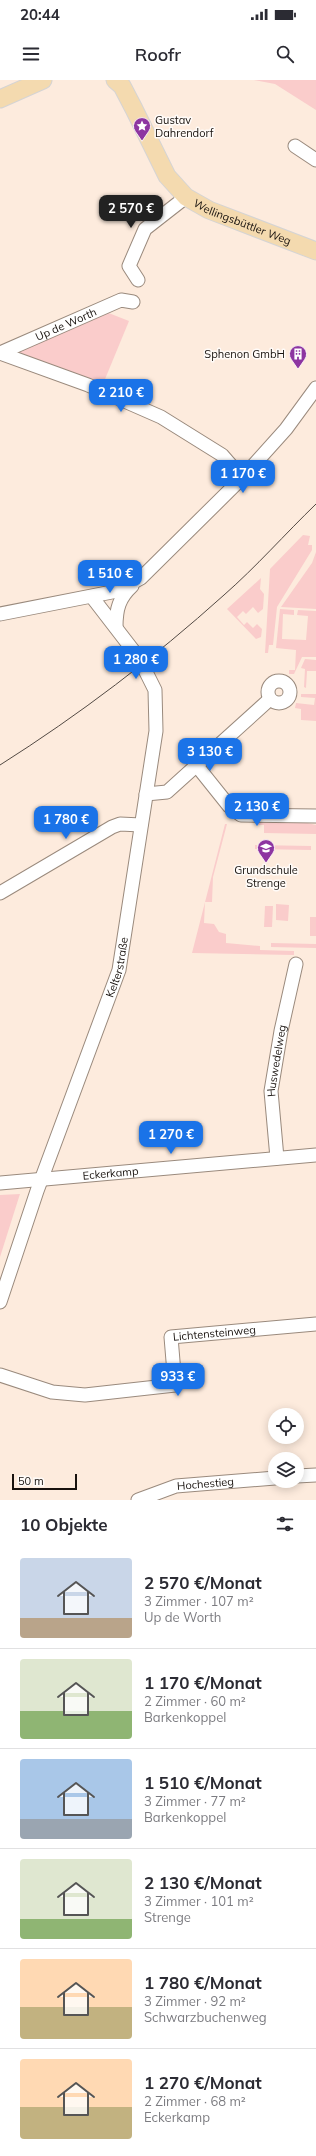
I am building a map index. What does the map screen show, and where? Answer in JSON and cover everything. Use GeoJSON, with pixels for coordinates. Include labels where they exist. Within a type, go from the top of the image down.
{"type":"FeatureCollection","features":[{"type":"Feature","properties":{"kind":"main road"},"geometry":{"type":"LineString","coordinates":[[0,99],[43,80]]}},
{"type":"Feature","properties":{"kind":"main road","name":"Wellingsbüttler Weg"},"geometry":{"type":"LineString","coordinates":[[115,80],[122,86],[167,176],[186,197],[209,210],[316,251]]}},
{"type":"Feature","properties":{"kind":"street"},"geometry":{"type":"LineString","coordinates":[[295,146],[316,160]]}},
{"type":"Feature","properties":{"kind":"street"},"geometry":{"type":"LineString","coordinates":[[138,280],[129,266],[145,229],[186,197]]}},
{"type":"Feature","properties":{"kind":"street","name":"Up de Worth"},"geometry":{"type":"LineString","coordinates":[[0,353],[121,300],[133,302]]}},
{"type":"Feature","properties":{"kind":"street"},"geometry":{"type":"LineString","coordinates":[[0,353],[88,385],[161,417],[222,455],[242,478]]}},
{"type":"Feature","properties":{"kind":"street"},"geometry":{"type":"LineString","coordinates":[[116,627],[116,610],[123,595],[242,478],[286,429],[316,388]]}},
{"type":"Feature","properties":{"kind":"street"},"geometry":{"type":"LineString","coordinates":[[0,614],[117,591],[141,578]]}},
{"type":"Feature","properties":{"kind":"street","name":"Kelterstraße"},"geometry":{"type":"LineString","coordinates":[[0,1302],[41,1179],[120,970],[156,731],[155,690],[139,658],[92,597]]}},
{"type":"Feature","properties":{"kind":"street"},"geometry":{"type":"LineString","coordinates":[[146,794],[167,792],[270,699]]}},
{"type":"Feature","properties":{"kind":"street"},"geometry":{"type":"LineString","coordinates":[[197,766],[229,806],[242,815],[316,816]]}},
{"type":"Feature","properties":{"kind":"street"},"geometry":{"type":"LineString","coordinates":[[0,893],[112,827],[120,824],[141,825]]}},
{"type":"Feature","properties":{"kind":"street","name":"Huswedelweg"},"geometry":{"type":"LineString","coordinates":[[277,1158],[271,1091],[281,1031],[296,964]]}},
{"type":"Feature","properties":{"kind":"street","name":"Eckerkamp"},"geometry":{"type":"LineString","coordinates":[[0,1183],[316,1155]]}},
{"type":"Feature","properties":{"kind":"street","name":"Lichtensteinweg"},"geometry":{"type":"LineString","coordinates":[[0,1375],[52,1392],[85,1395],[175,1385],[171,1337],[316,1324]]}},
{"type":"Feature","properties":{"kind":"street"},"geometry":{"type":"LineString","coordinates":[[304,1476],[316,1475]]}},
{"type":"Feature","properties":{"kind":"street","name":"Hochestieg"},"geometry":{"type":"LineString","coordinates":[[138,1500],[176,1486],[268,1479]]}},
{"type":"Feature","properties":{"kind":"shaded area"},"geometry":{"type":"Polygon","coordinates":[[[254,80],[316,80],[316,110],[275,84],[254,80]]]}},
{"type":"Feature","properties":{"kind":"shaded area"},"geometry":{"type":"Polygon","coordinates":[[[106,312],[129,321],[103,384],[20,358],[17,352],[106,312]]]}},
{"type":"Feature","properties":{"kind":"shaded area"},"geometry":{"type":"Polygon","coordinates":[[[303,535],[310,536],[308,545],[312,545],[312,550],[277,607],[273,645],[269,645],[268,653],[265,653],[270,569],[303,535]]]}},
{"type":"Feature","properties":{"kind":"shaded area"},"geometry":{"type":"Polygon","coordinates":[[[316,552],[316,609],[281,607],[312,563],[316,552]]]}},
{"type":"Feature","properties":{"kind":"shaded area"},"geometry":{"type":"Polygon","coordinates":[[[261,578],[260,589],[264,594],[263,609],[258,613],[253,607],[246,614],[243,611],[237,617],[244,625],[247,622],[253,628],[257,624],[262,629],[261,637],[256,639],[227,609],[261,578]]]}},
{"type":"Feature","properties":{"kind":"shaded area"},"geometry":{"type":"Polygon","coordinates":[[[280,609],[294,610],[294,615],[283,614],[282,639],[306,640],[308,616],[297,615],[298,610],[316,611],[316,657],[302,657],[294,674],[289,674],[289,670],[295,670],[296,650],[276,648],[280,609]]]}},
{"type":"Feature","properties":{"kind":"shaded area"},"geometry":{"type":"Polygon","coordinates":[[[305,659],[316,660],[316,671],[307,671],[306,688],[304,687],[305,669],[301,668],[305,659]]]}},
{"type":"Feature","properties":{"kind":"shaded area"},"geometry":{"type":"Polygon","coordinates":[[[301,694],[316,694],[316,721],[301,720],[301,709],[295,708],[296,703],[314,705],[315,698],[301,697],[301,694]]]}},
{"type":"Feature","properties":{"kind":"shaded area"},"geometry":{"type":"Polygon","coordinates":[[[257,821],[299,821],[316,825],[316,834],[264,833],[264,825],[257,825],[257,821]]]}},
{"type":"Feature","properties":{"kind":"shaded area"},"geometry":{"type":"Polygon","coordinates":[[[225,824],[227,824],[213,877],[212,902],[205,902],[225,824]]]}},
{"type":"Feature","properties":{"kind":"shaded area"},"geometry":{"type":"Polygon","coordinates":[[[255,845],[311,846],[311,850],[255,849],[255,845]]]}},
{"type":"Feature","properties":{"kind":"shaded area"},"geometry":{"type":"Polygon","coordinates":[[[205,902],[204,923],[214,924],[219,932],[226,934],[226,943],[260,946],[260,950],[294,951],[294,955],[192,953],[205,902]]]}},
{"type":"Feature","properties":{"kind":"shaded area"},"geometry":{"type":"Polygon","coordinates":[[[276,904],[289,905],[288,921],[276,920],[276,904]]]}},
{"type":"Feature","properties":{"kind":"shaded area"},"geometry":{"type":"Polygon","coordinates":[[[265,906],[273,906],[272,927],[264,927],[265,906]]]}},
{"type":"Feature","properties":{"kind":"shaded area"},"geometry":{"type":"Polygon","coordinates":[[[310,917],[316,917],[316,936],[310,936],[310,917]]]}},
{"type":"Feature","properties":{"kind":"shaded area"},"geometry":{"type":"Polygon","coordinates":[[[271,943],[316,944],[316,948],[271,947],[271,943]]]}},
{"type":"Feature","properties":{"kind":"shaded area"},"geometry":{"type":"Polygon","coordinates":[[[20,1194],[19,1197],[0,1257],[0,1195],[20,1194]]]}},
{"type":"Feature","properties":{"kind":"tram line"},"geometry":{"type":"LineString","coordinates":[[0,765],[87,706],[171,641],[236,584],[316,504]]}},
{"type":"Feature","properties":{"kind":"place","name":"Gustav Dahrendorf"},"geometry":{"type":"Point","coordinates":[142,141]}},
{"type":"Feature","properties":{"kind":"place","name":"Sphenon GmbH"},"geometry":{"type":"Point","coordinates":[298,369]}},
{"type":"Feature","properties":{"kind":"place","name":"Grundschule Strenge"},"geometry":{"type":"Point","coordinates":[266,863]}}]}
